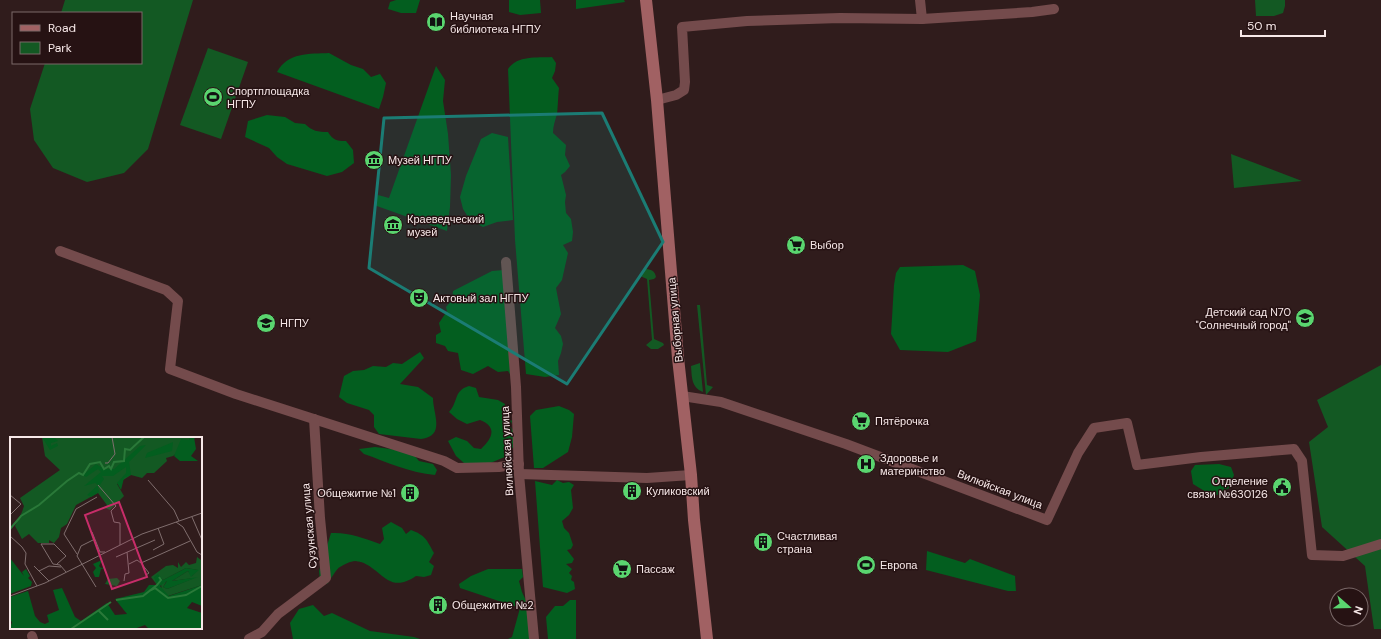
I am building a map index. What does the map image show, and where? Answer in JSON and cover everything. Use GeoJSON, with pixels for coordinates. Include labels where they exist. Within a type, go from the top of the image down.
{"type":"FeatureCollection","features":[{"type":"Feature","properties":{"kind":"main road","name":"Выборная улица"},"geometry":{"type":"LineString","coordinates":[[646,0],[657,100],[669,258],[706,639]]}},
{"type":"Feature","properties":{"kind":"street"},"geometry":{"type":"LineString","coordinates":[[920,0],[922,19]]}},
{"type":"Feature","properties":{"kind":"street"},"geometry":{"type":"LineString","coordinates":[[657,100],[676,95],[684,90],[685,82],[682,27],[739,22],[840,18],[922,19],[1032,12],[1054,9]]}},
{"type":"Feature","properties":{"kind":"street"},"geometry":{"type":"LineString","coordinates":[[60,251],[166,290],[178,301],[170,369],[236,394],[444,461],[457,468],[499,467],[519,469],[532,473],[648,478],[691,475]]}},
{"type":"Feature","properties":{"kind":"street","name":"Вилюйская улица"},"geometry":{"type":"LineString","coordinates":[[506,262],[516,387],[519,469],[534,639]]}},
{"type":"Feature","properties":{"kind":"street","name":"Вилюйская улица"},"geometry":{"type":"LineString","coordinates":[[682,396],[721,402],[838,441],[1047,520],[1078,453],[1094,428],[1127,423],[1137,465],[1201,457],[1294,449],[1302,461],[1312,555],[1343,556],[1381,544]]}},
{"type":"Feature","properties":{"kind":"street","name":"Сузунская улица"},"geometry":{"type":"LineString","coordinates":[[248,639],[263,636],[278,614],[326,578],[320,518],[314,420]]}},
{"type":"Feature","properties":{"kind":"highlighted area"},"geometry":{"type":"Polygon","coordinates":[[[602,113],[663,242],[567,384],[369,268],[384,118],[602,113]]]}},
{"type":"Feature","properties":{"kind":"green space"},"geometry":{"type":"Polygon","coordinates":[[[65,0],[193,0],[148,149],[124,173],[87,182],[53,168],[34,140],[30,109],[45,64],[142,64],[142,12],[61,12],[65,0]]]}},
{"type":"Feature","properties":{"kind":"green space"},"geometry":{"type":"Polygon","coordinates":[[[396,0],[420,0],[416,13],[401,13],[388,9],[390,2],[396,0]]]}},
{"type":"Feature","properties":{"kind":"green space"},"geometry":{"type":"Polygon","coordinates":[[[509,0],[540,0],[541,13],[520,15],[509,12],[509,0]]]}},
{"type":"Feature","properties":{"kind":"green space"},"geometry":{"type":"Polygon","coordinates":[[[576,0],[624,0],[625,2],[576,9],[576,0]]]}},
{"type":"Feature","properties":{"kind":"green space"},"geometry":{"type":"Polygon","coordinates":[[[1255,0],[1285,0],[1283,13],[1274,16],[1256,16],[1255,0]]]}},
{"type":"Feature","properties":{"kind":"green space","name":"Спортплощадка НГПУ"},"geometry":{"type":"Polygon","coordinates":[[[208,48],[248,62],[221,139],[180,125],[208,48]]]}},
{"type":"Feature","properties":{"kind":"green space"},"geometry":{"type":"Polygon","coordinates":[[[329,53],[351,65],[363,69],[371,77],[380,74],[386,83],[379,109],[277,72],[282,65],[293,57],[307,54],[329,53]]]}},
{"type":"Feature","properties":{"kind":"green space"},"geometry":{"type":"Polygon","coordinates":[[[552,57],[556,63],[552,78],[559,88],[557,114],[553,133],[566,145],[565,155],[570,166],[561,175],[566,195],[566,213],[571,219],[573,232],[572,241],[563,245],[568,253],[562,280],[556,288],[561,314],[555,328],[561,336],[563,344],[558,361],[559,375],[545,377],[526,374],[515,240],[508,69],[517,61],[522,59],[552,57]]]}},
{"type":"Feature","properties":{"kind":"green space"},"geometry":{"type":"Polygon","coordinates":[[[436,66],[445,80],[443,101],[448,134],[451,175],[450,207],[447,231],[374,205],[378,195],[389,198],[436,66]]]}},
{"type":"Feature","properties":{"kind":"green space"},"geometry":{"type":"Polygon","coordinates":[[[267,115],[285,117],[295,123],[305,124],[315,131],[328,132],[335,140],[346,141],[353,150],[354,163],[342,172],[327,176],[287,164],[277,157],[269,148],[245,137],[248,121],[267,115]]]}},
{"type":"Feature","properties":{"kind":"green space"},"geometry":{"type":"Polygon","coordinates":[[[492,133],[508,137],[513,220],[497,222],[483,227],[470,220],[463,209],[460,197],[466,176],[481,139],[492,133]]]}},
{"type":"Feature","properties":{"kind":"green space"},"geometry":{"type":"Polygon","coordinates":[[[1231,154],[1302,181],[1234,188],[1231,154]]]}},
{"type":"Feature","properties":{"kind":"green space"},"geometry":{"type":"Polygon","coordinates":[[[963,265],[975,271],[980,295],[976,341],[948,352],[900,350],[891,334],[894,285],[896,273],[900,267],[963,265]]]}},
{"type":"Feature","properties":{"kind":"green space"},"geometry":{"type":"Polygon","coordinates":[[[645,269],[649,269],[655,273],[656,277],[649,280],[654,339],[663,343],[664,345],[658,349],[651,349],[646,345],[652,340],[647,279],[640,276],[645,269]]]}},
{"type":"Feature","properties":{"kind":"green space"},"geometry":{"type":"Polygon","coordinates":[[[504,270],[513,379],[508,371],[498,372],[488,366],[473,374],[461,370],[458,353],[448,351],[445,346],[436,343],[436,335],[441,332],[439,323],[447,311],[446,307],[452,300],[453,291],[492,271],[504,270]]]}},
{"type":"Feature","properties":{"kind":"green space"},"geometry":{"type":"Polygon","coordinates":[[[697,305],[700,305],[707,385],[713,387],[706,395],[697,305]]]}},
{"type":"Feature","properties":{"kind":"green space"},"geometry":{"type":"Polygon","coordinates":[[[420,352],[424,358],[400,384],[418,387],[433,398],[436,429],[429,437],[421,439],[379,434],[374,427],[374,415],[369,410],[347,403],[339,397],[344,376],[353,371],[364,370],[373,366],[386,367],[393,363],[402,364],[420,352]]]}},
{"type":"Feature","properties":{"kind":"green space"},"geometry":{"type":"Polygon","coordinates":[[[700,363],[703,392],[694,384],[691,366],[700,363]]]}},
{"type":"Feature","properties":{"kind":"green space"},"geometry":{"type":"Polygon","coordinates":[[[1381,365],[1381,629],[1374,629],[1365,566],[1322,527],[1309,442],[1328,427],[1317,400],[1381,365]]]}},
{"type":"Feature","properties":{"kind":"green space"},"geometry":{"type":"Polygon","coordinates":[[[469,386],[476,388],[479,397],[498,400],[505,404],[503,414],[512,421],[510,427],[516,433],[514,446],[507,456],[488,464],[464,463],[456,456],[448,441],[456,437],[467,441],[474,448],[481,449],[490,437],[491,430],[486,423],[480,420],[467,424],[457,419],[449,412],[458,394],[464,388],[469,386]]]}},
{"type":"Feature","properties":{"kind":"green space"},"geometry":{"type":"Polygon","coordinates":[[[559,406],[574,414],[572,437],[568,452],[543,468],[534,468],[530,416],[536,410],[559,406]]]}},
{"type":"Feature","properties":{"kind":"green space"},"geometry":{"type":"Polygon","coordinates":[[[375,447],[413,454],[419,461],[433,464],[437,470],[435,475],[399,467],[364,454],[359,449],[375,447]]]}},
{"type":"Feature","properties":{"kind":"green space"},"geometry":{"type":"Polygon","coordinates":[[[1219,464],[1231,467],[1234,475],[1229,488],[1217,495],[1206,492],[1193,484],[1191,471],[1195,465],[1219,464]]]}},
{"type":"Feature","properties":{"kind":"green space"},"geometry":{"type":"Polygon","coordinates":[[[557,480],[563,483],[569,482],[574,485],[571,490],[573,508],[569,515],[562,521],[564,528],[569,533],[573,545],[571,549],[567,550],[574,559],[572,563],[566,564],[572,569],[569,573],[572,576],[571,580],[574,582],[575,589],[567,593],[543,587],[535,481],[552,485],[557,480]]]}},
{"type":"Feature","properties":{"kind":"green space"},"geometry":{"type":"Polygon","coordinates":[[[391,522],[402,528],[406,534],[411,530],[423,536],[427,541],[434,553],[429,562],[434,566],[431,575],[424,577],[416,576],[399,583],[392,582],[368,565],[355,561],[347,563],[339,568],[327,584],[320,580],[319,571],[331,533],[350,534],[380,544],[384,539],[382,528],[391,522]]]}},
{"type":"Feature","properties":{"kind":"green space"},"geometry":{"type":"Polygon","coordinates":[[[927,551],[965,563],[970,559],[1015,576],[1016,591],[1008,591],[926,570],[927,551]]]}},
{"type":"Feature","properties":{"kind":"green space"},"geometry":{"type":"Polygon","coordinates":[[[488,569],[522,569],[523,577],[519,581],[528,605],[531,639],[508,639],[512,637],[520,608],[460,588],[459,584],[471,576],[488,569]]]}},
{"type":"Feature","properties":{"kind":"green space"},"geometry":{"type":"Polygon","coordinates":[[[570,600],[576,600],[576,639],[548,639],[546,617],[555,606],[563,606],[570,600]]]}},
{"type":"Feature","properties":{"kind":"green space"},"geometry":{"type":"Polygon","coordinates":[[[313,605],[324,616],[332,613],[370,631],[420,639],[293,639],[290,623],[299,609],[313,605]]]}},
{"type":"Feature","properties":{"kind":"place","name":"Научная библиотека НГПУ"},"geometry":{"type":"Point","coordinates":[436,22]}},
{"type":"Feature","properties":{"kind":"place","name":"Спортплощадка НГПУ"},"geometry":{"type":"Point","coordinates":[213,97]}},
{"type":"Feature","properties":{"kind":"place","name":"Музей НГПУ"},"geometry":{"type":"Point","coordinates":[374,160]}},
{"type":"Feature","properties":{"kind":"place","name":"Краеведческий музей"},"geometry":{"type":"Point","coordinates":[393,225]}},
{"type":"Feature","properties":{"kind":"place","name":"Выбор"},"geometry":{"type":"Point","coordinates":[796,245]}},
{"type":"Feature","properties":{"kind":"place","name":"Актовый зал НГПУ"},"geometry":{"type":"Point","coordinates":[419,298]}},
{"type":"Feature","properties":{"kind":"place","name":"Детский сад N70 \"Солнечный город\""},"geometry":{"type":"Point","coordinates":[1305,318]}},
{"type":"Feature","properties":{"kind":"place","name":"НГПУ"},"geometry":{"type":"Point","coordinates":[266,323]}},
{"type":"Feature","properties":{"kind":"place","name":"Пятёрочка"},"geometry":{"type":"Point","coordinates":[861,421]}},
{"type":"Feature","properties":{"kind":"place","name":"Здоровье и материнство"},"geometry":{"type":"Point","coordinates":[866,464]}},
{"type":"Feature","properties":{"kind":"place","name":"Отделение связи №630126"},"geometry":{"type":"Point","coordinates":[1282,487]}},
{"type":"Feature","properties":{"kind":"place","name":"Куликовский"},"geometry":{"type":"Point","coordinates":[632,491]}},
{"type":"Feature","properties":{"kind":"place","name":"Общежитие №1"},"geometry":{"type":"Point","coordinates":[410,493]}},
{"type":"Feature","properties":{"kind":"place","name":"Счастливая страна"},"geometry":{"type":"Point","coordinates":[763,542]}},
{"type":"Feature","properties":{"kind":"place","name":"Европа"},"geometry":{"type":"Point","coordinates":[866,565]}},
{"type":"Feature","properties":{"kind":"place","name":"Пассаж"},"geometry":{"type":"Point","coordinates":[622,569]}},
{"type":"Feature","properties":{"kind":"place","name":"Общежитие №2"},"geometry":{"type":"Point","coordinates":[438,605]}}]}
